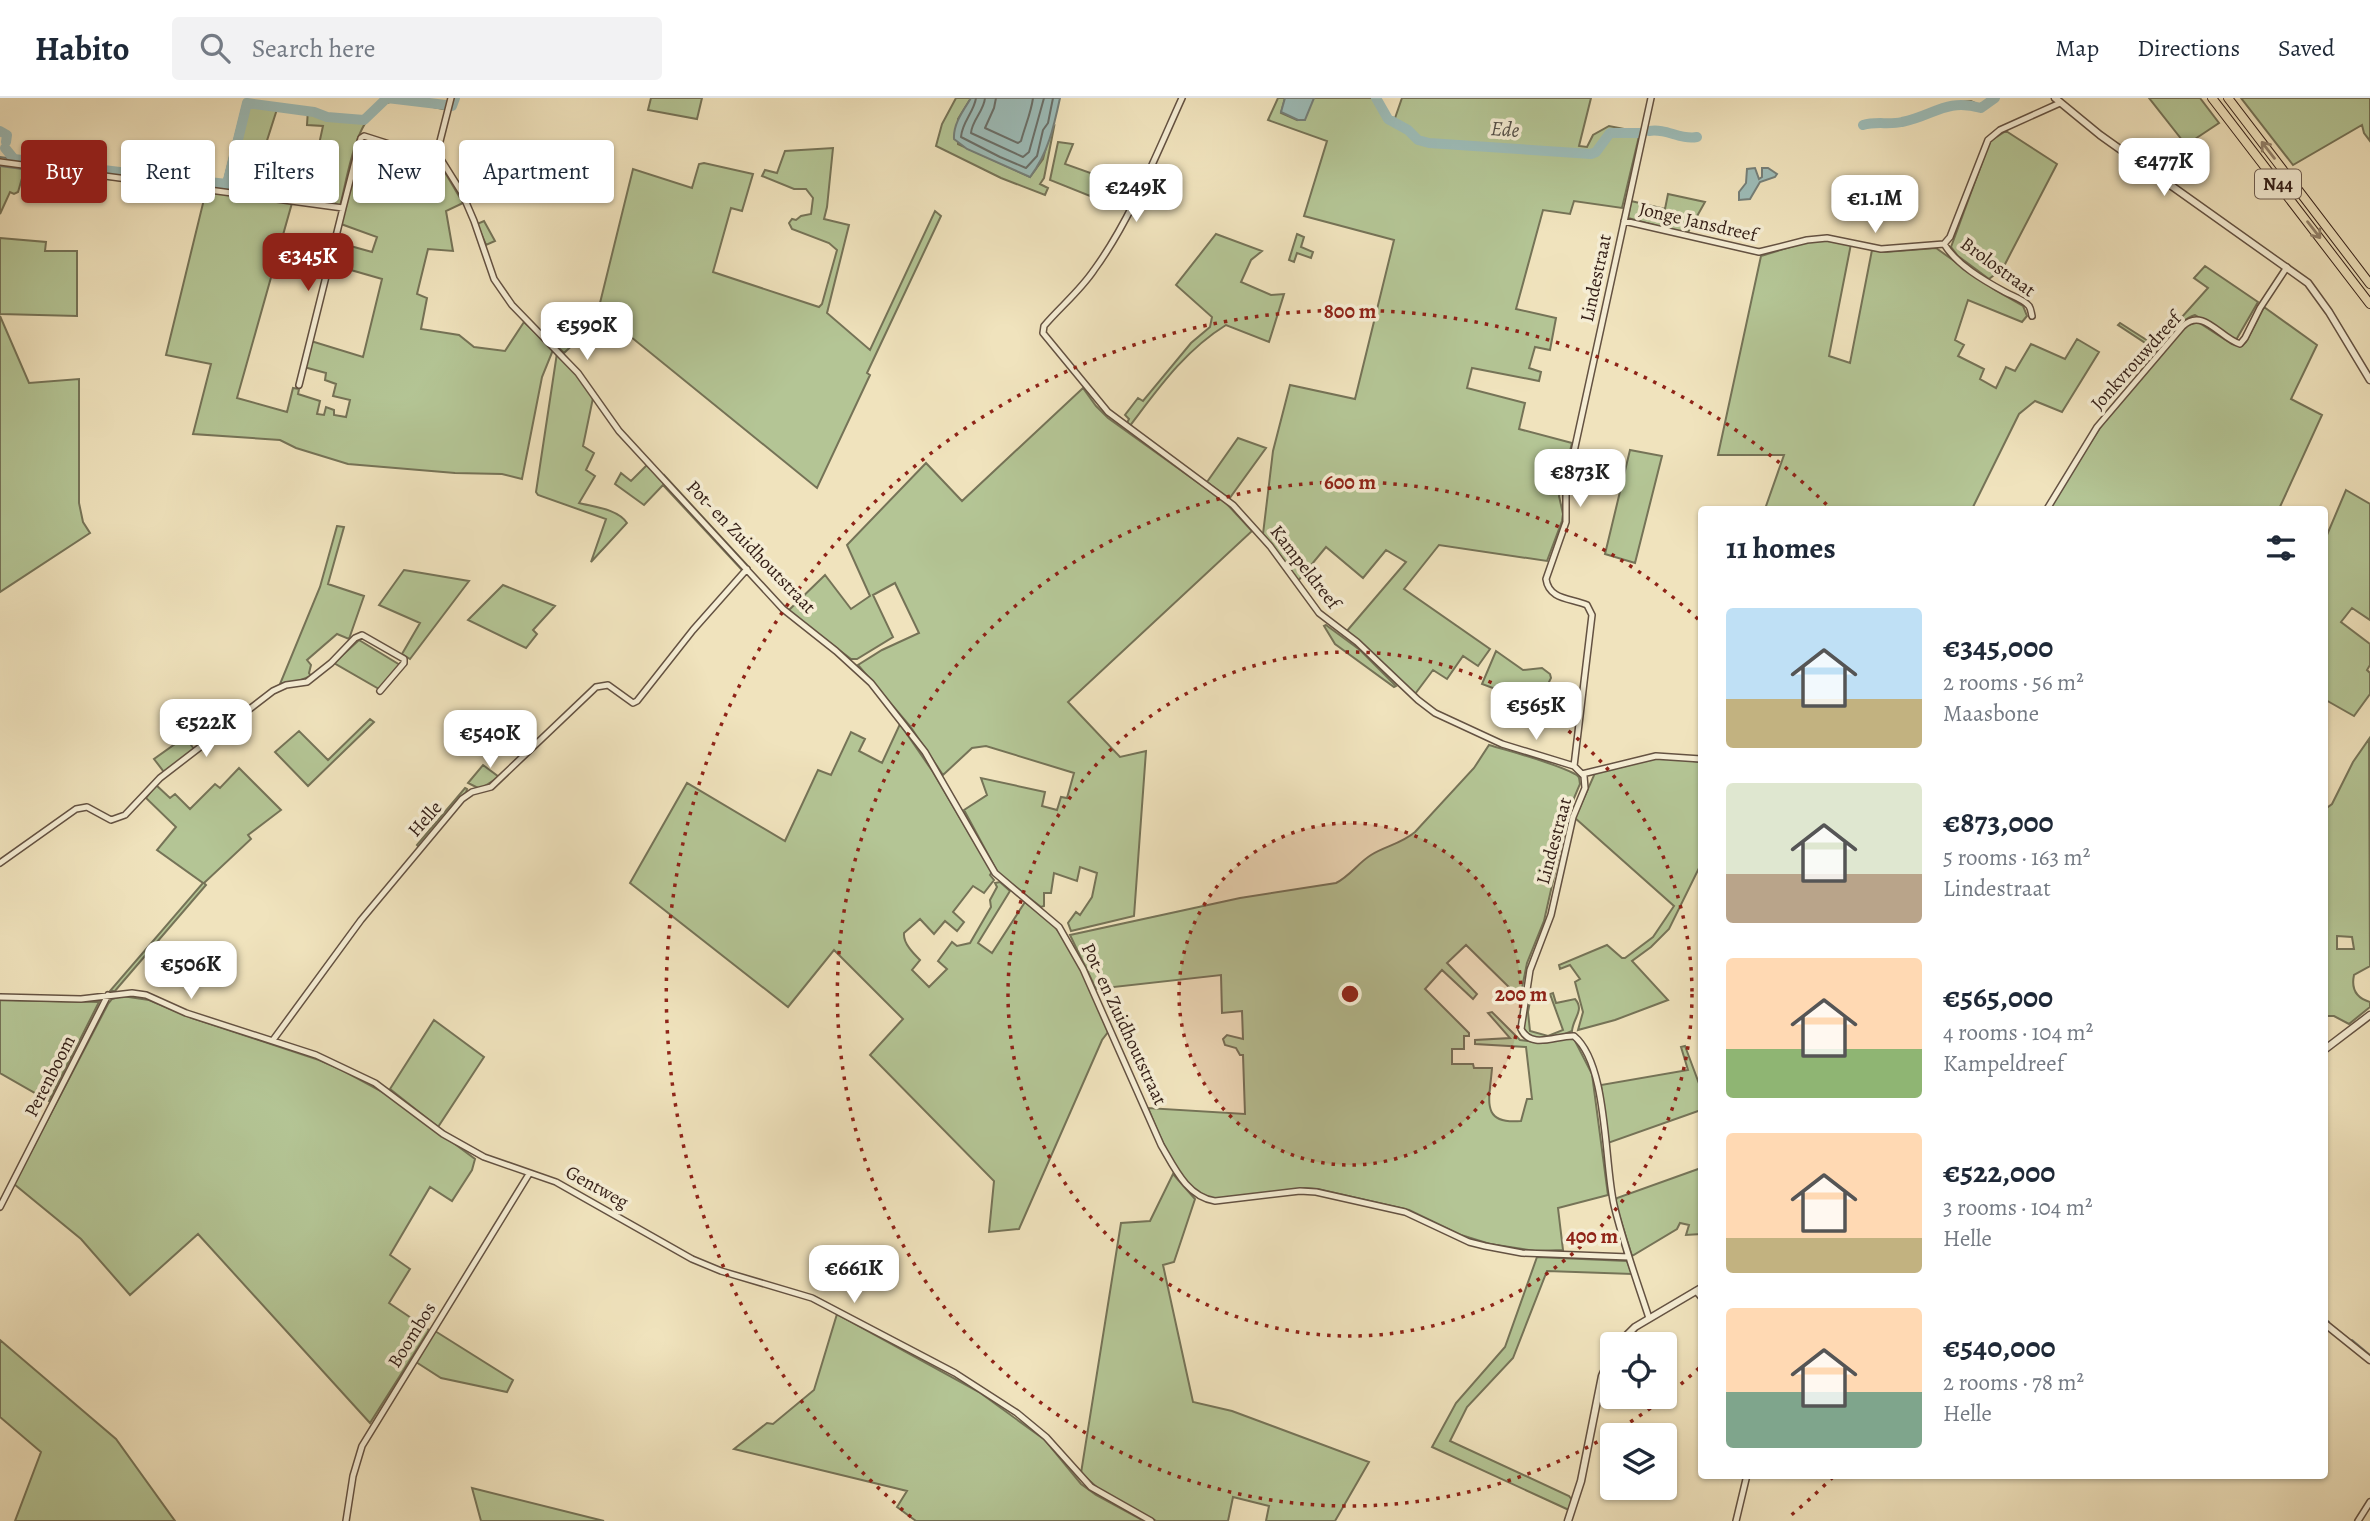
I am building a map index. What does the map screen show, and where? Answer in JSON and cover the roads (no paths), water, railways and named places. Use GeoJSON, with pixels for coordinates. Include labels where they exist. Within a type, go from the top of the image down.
{"type":"FeatureCollection","features":[{"type":"Feature","properties":{"kind":"highway","name":"N44"},"geometry":{"type":"LineString","coordinates":[[2212,98],[2370,304]]}},
{"type":"Feature","properties":{"kind":"highway","name":"N44"},"geometry":{"type":"LineString","coordinates":[[2228,98],[2370,284]]}},
{"type":"Feature","properties":{"kind":"street"},"geometry":{"type":"LineString","coordinates":[[440,140],[451,98]]}},
{"type":"Feature","properties":{"kind":"street","name":"Kampeldreef"},"geometry":{"type":"LineString","coordinates":[[1182,98],[1108,249],[1090,276],[1044,326],[1045,337],[1098,403],[1118,422],[1233,505],[1270,546],[1319,614],[1357,642],[1418,701],[1436,713],[1502,744],[1574,766]]}},
{"type":"Feature","properties":{"kind":"street","name":"Lindestraat"},"geometry":{"type":"LineString","coordinates":[[1649,1318],[1613,1200],[1597,1080],[1589,1059],[1580,1041],[1574,1036],[1538,1040],[1524,1034],[1521,1026],[1530,970],[1551,915],[1569,832],[1585,788],[1582,774],[1574,766],[1592,615],[1587,605],[1552,593],[1547,587],[1546,579],[1566,522],[1566,491],[1570,470],[1651,98]]}},
{"type":"Feature","properties":{"kind":"street"},"geometry":{"type":"LineString","coordinates":[[1944,244],[1950,237],[1988,140],[2057,101],[2100,135],[2308,283],[2319,296],[2370,380]]}},
{"type":"Feature","properties":{"kind":"street"},"geometry":{"type":"LineString","coordinates":[[360,140],[364,136],[377,140]]}},
{"type":"Feature","properties":{"kind":"street"},"geometry":{"type":"LineString","coordinates":[[0,162],[343,208]]}},
{"type":"Feature","properties":{"kind":"street","name":"Pot- en Zuidhoutstraat"},"geometry":{"type":"LineString","coordinates":[[445,166],[462,193],[494,279],[502,293],[578,373],[619,431],[791,617],[836,651],[871,683],[925,752],[995,873],[1048,916],[1065,935],[1083,969],[1161,1145],[1177,1172],[1194,1193],[1215,1201],[1300,1191],[1316,1192],[1405,1212],[1469,1242],[1498,1249],[1522,1253],[1629,1256]]}},
{"type":"Feature","properties":{"kind":"street"},"geometry":{"type":"LineString","coordinates":[[299,385],[353,169]]}},
{"type":"Feature","properties":{"kind":"street","name":"Jonge Jansdreef"},"geometry":{"type":"LineString","coordinates":[[1624,222],[1759,252],[1827,237],[1881,248],[1944,244]]}},
{"type":"Feature","properties":{"kind":"street","name":"Brolostraat"},"geometry":{"type":"LineString","coordinates":[[1944,244],[1948,252],[1964,265],[2025,303],[2032,316]]}},
{"type":"Feature","properties":{"kind":"street","name":"Jonkvrouwdreef"},"geometry":{"type":"LineString","coordinates":[[2049,506],[2097,427],[2183,326],[2194,318],[2199,319],[2240,344],[2287,267]]}},
{"type":"Feature","properties":{"kind":"street","name":"Helle"},"geometry":{"type":"LineString","coordinates":[[272,1040],[361,920],[462,799],[472,792],[491,787],[596,687],[608,685],[628,701],[638,701],[693,630],[747,569]]}},
{"type":"Feature","properties":{"kind":"street"},"geometry":{"type":"LineString","coordinates":[[0,863],[76,809],[88,807],[111,820],[125,815],[136,807],[160,778],[273,691],[286,685],[307,682],[331,663],[355,638],[362,635],[404,659],[404,663],[380,691]]}},
{"type":"Feature","properties":{"kind":"street"},"geometry":{"type":"LineString","coordinates":[[1582,774],[1656,756],[1698,759]]}},
{"type":"Feature","properties":{"kind":"street","name":"Gentweg"},"geometry":{"type":"LineString","coordinates":[[0,997],[81,999],[132,993],[146,995],[186,1013],[316,1055],[375,1083],[443,1134],[484,1157],[551,1180],[692,1259],[812,1298],[955,1373],[1017,1413],[1037,1430],[1091,1487],[1152,1521]]}},
{"type":"Feature","properties":{"kind":"street","name":"Perenboom"},"geometry":{"type":"LineString","coordinates":[[0,1207],[108,995]]}},
{"type":"Feature","properties":{"kind":"street"},"geometry":{"type":"LineString","coordinates":[[2328,1047],[2370,1015]]}},
{"type":"Feature","properties":{"kind":"street","name":"Boombos"},"geometry":{"type":"LineString","coordinates":[[346,1521],[353,1476],[362,1446],[529,1174]]}},
{"type":"Feature","properties":{"kind":"street"},"geometry":{"type":"LineString","coordinates":[[1630,1332],[1649,1318],[1698,1293]]}},
{"type":"Feature","properties":{"kind":"street"},"geometry":{"type":"LineString","coordinates":[[2328,1326],[2370,1360]]}},
{"type":"Feature","properties":{"kind":"street"},"geometry":{"type":"LineString","coordinates":[[1568,1521],[1581,1481],[1600,1386]]}},
{"type":"Feature","properties":{"kind":"street"},"geometry":{"type":"LineString","coordinates":[[1736,1521],[1746,1479]]}},
{"type":"Feature","properties":{"kind":"street"},"geometry":{"type":"LineString","coordinates":[[2358,1521],[2370,1502]]}},
{"type":"Feature","properties":{"kind":"water"},"geometry":{"type":"Polygon","coordinates":[[[971,98],[1060,98],[1046,149],[1030,177],[967,149],[954,139],[957,123],[971,98]]]}},
{"type":"Feature","properties":{"kind":"water"},"geometry":{"type":"Polygon","coordinates":[[[1285,98],[1314,98],[1305,120],[1298,120],[1281,112],[1285,98]]]}},
{"type":"Feature","properties":{"kind":"water"},"geometry":{"type":"Polygon","coordinates":[[[1755,168],[1759,179],[1762,177],[1762,168],[1768,168],[1777,174],[1760,182],[1750,199],[1739,200],[1739,192],[1746,183],[1747,169],[1755,168]]]}},
{"type":"Feature","properties":{"kind":"waterway","name":"Ede"},"geometry":{"type":"LineString","coordinates":[[215,183],[227,184],[247,103],[314,112],[327,117],[364,120],[387,98],[446,105]]}},
{"type":"Feature","properties":{"kind":"waterway","name":"Ede"},"geometry":{"type":"LineString","coordinates":[[452,106],[455,98]]}},
{"type":"Feature","properties":{"kind":"waterway","name":"Ede"},"geometry":{"type":"LineString","coordinates":[[1376,98],[1388,119],[1408,130],[1418,140],[1429,143],[1591,154],[1596,152],[1610,133],[1640,133]]}},
{"type":"Feature","properties":{"kind":"waterway","name":"Ede"},"geometry":{"type":"LineString","coordinates":[[1863,125],[1902,122],[1949,106],[1969,105],[1981,108],[1995,98]]}},
{"type":"Feature","properties":{"kind":"waterway","name":"Ede"},"geometry":{"type":"LineString","coordinates":[[0,131],[7,135],[6,142]]}},
{"type":"Feature","properties":{"kind":"waterway","name":"Ede"},"geometry":{"type":"LineString","coordinates":[[1649,131],[1697,137]]}},
{"type":"Feature","properties":{"kind":"waterway","name":"Ede"},"geometry":{"type":"LineString","coordinates":[[5,148],[14,159],[121,172]]}},
{"type":"Feature","properties":{"kind":"waterway"},"geometry":{"type":"LineString","coordinates":[[0,157],[14,159]]}},
{"type":"Feature","properties":{"kind":"waterway"},"geometry":{"type":"LineString","coordinates":[[0,166],[21,169]]}},
{"type":"Feature","properties":{"kind":"waterway"},"geometry":{"type":"LineString","coordinates":[[107,179],[121,181]]}},
{"type":"Feature","properties":{"kind":"waterway"},"geometry":{"type":"LineString","coordinates":[[2352,1340],[2370,1355]]}}]}
